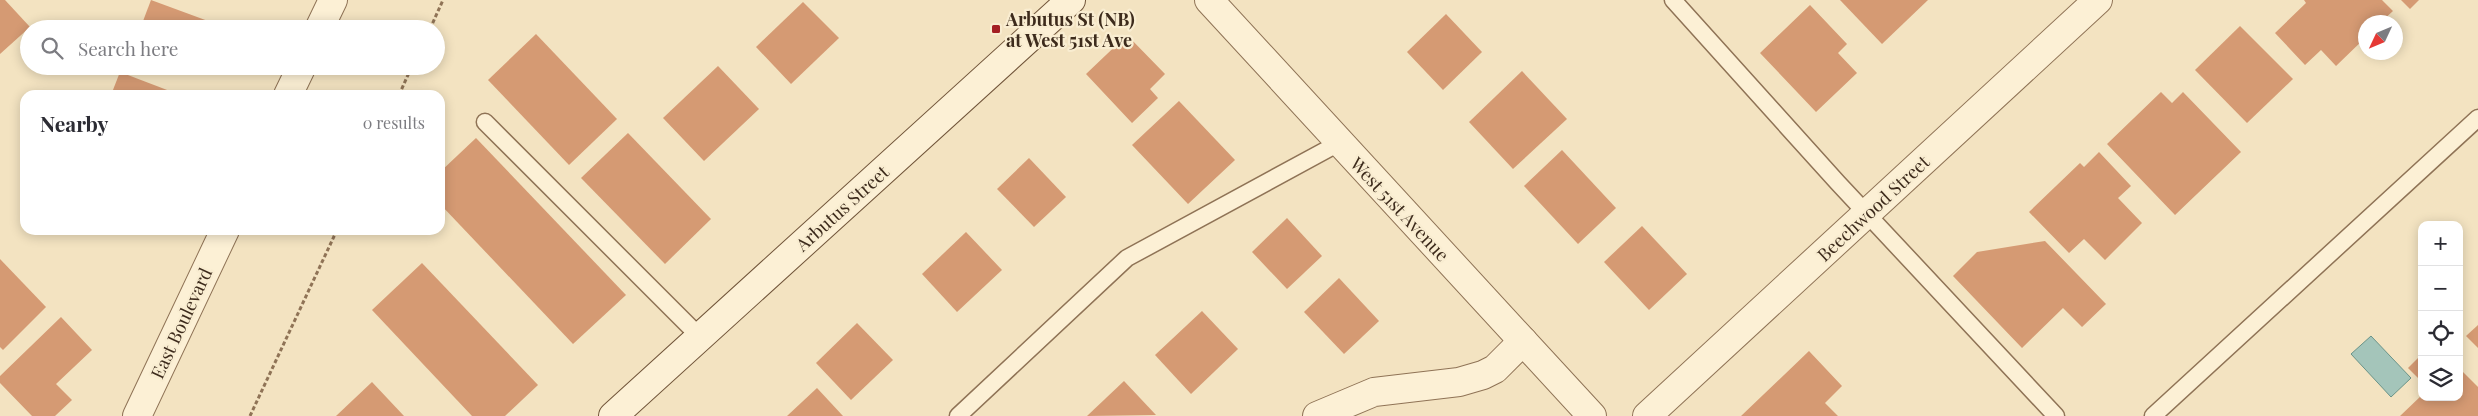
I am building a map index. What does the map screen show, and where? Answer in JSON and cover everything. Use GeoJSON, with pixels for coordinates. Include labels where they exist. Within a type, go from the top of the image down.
{"type":"FeatureCollection","features":[{"type":"Feature","properties":{"kind":"street"},"geometry":{"type":"LineString","coordinates":[[323,20],[333,0]]}},
{"type":"Feature","properties":{"kind":"street","name":"Arbutus Street"},"geometry":{"type":"LineString","coordinates":[[613,416],[1071,0]]}},
{"type":"Feature","properties":{"kind":"street","name":"West 51st Avenue"},"geometry":{"type":"LineString","coordinates":[[1209,0],[1592,416]]}},
{"type":"Feature","properties":{"kind":"street","name":"Beechwood Street"},"geometry":{"type":"LineString","coordinates":[[1647,416],[2098,0]]}},
{"type":"Feature","properties":{"kind":"street"},"geometry":{"type":"LineString","coordinates":[[290,90],[298,75]]}},
{"type":"Feature","properties":{"kind":"street","name":"East Boulevard"},"geometry":{"type":"LineString","coordinates":[[137,416],[223,235]]}},
{"type":"Feature","properties":{"kind":"street"},"geometry":{"type":"LineString","coordinates":[[1317,416],[1374,392],[1459,382],[1483,375],[1495,369],[1523,341]]}},
{"type":"Feature","properties":{"kind":"lane"},"geometry":{"type":"LineString","coordinates":[[1673,0],[1838,183],[2056,416]]}},
{"type":"Feature","properties":{"kind":"lane"},"geometry":{"type":"LineString","coordinates":[[2153,416],[2478,118]]}},
{"type":"Feature","properties":{"kind":"lane"},"geometry":{"type":"LineString","coordinates":[[485,122],[700,337]]}},
{"type":"Feature","properties":{"kind":"lane"},"geometry":{"type":"LineString","coordinates":[[958,416],[1127,258],[1339,143]]}},
{"type":"Feature","properties":{"kind":"path"},"geometry":{"type":"LineString","coordinates":[[434,20],[443,0]]}},
{"type":"Feature","properties":{"kind":"path"},"geometry":{"type":"LineString","coordinates":[[401,90],[408,75]]}},
{"type":"Feature","properties":{"kind":"path"},"geometry":{"type":"LineString","coordinates":[[250,416],[335,235]]}},
{"type":"Feature","properties":{"kind":"water"},"geometry":{"type":"Polygon","coordinates":[[[2371,336],[2411,378],[2391,397],[2351,354],[2371,336]]]}},
{"type":"Feature","properties":{"kind":"building"},"geometry":{"type":"Polygon","coordinates":[[[0,0],[5,0],[24,20],[20,20],[20,36],[0,54],[0,0]]]}},
{"type":"Feature","properties":{"kind":"building"},"geometry":{"type":"Polygon","coordinates":[[[151,0],[205,20],[143,20],[151,0]]]}},
{"type":"Feature","properties":{"kind":"building"},"geometry":{"type":"Polygon","coordinates":[[[1840,0],[1928,0],[1882,44],[1840,0]]]}},
{"type":"Feature","properties":{"kind":"building"},"geometry":{"type":"Polygon","coordinates":[[[2304,0],[2382,0],[2393,11],[2389,15],[2358,15],[2358,45],[2336,66],[2321,50],[2305,65],[2275,33],[2306,3],[2304,0]]]}},
{"type":"Feature","properties":{"kind":"building"},"geometry":{"type":"Polygon","coordinates":[[[2401,0],[2419,0],[2410,9],[2401,0]]]}},
{"type":"Feature","properties":{"kind":"building"},"geometry":{"type":"Polygon","coordinates":[[[803,2],[839,38],[791,84],[756,47],[803,2]]]}},
{"type":"Feature","properties":{"kind":"building"},"geometry":{"type":"Polygon","coordinates":[[[1810,5],[1847,44],[1838,53],[1857,73],[1816,112],[1760,53],[1810,5]]]}},
{"type":"Feature","properties":{"kind":"building"},"geometry":{"type":"Polygon","coordinates":[[[1446,14],[1482,52],[1443,90],[1407,52],[1446,14]]]}},
{"type":"Feature","properties":{"kind":"building"},"geometry":{"type":"Polygon","coordinates":[[[2240,26],[2293,79],[2247,123],[2195,70],[2240,26]]]}},
{"type":"Feature","properties":{"kind":"building"},"geometry":{"type":"Polygon","coordinates":[[[536,34],[617,119],[569,165],[488,80],[536,34]]]}},
{"type":"Feature","properties":{"kind":"building"},"geometry":{"type":"Polygon","coordinates":[[[1127,35],[1165,74],[1150,89],[1158,98],[1132,123],[1086,74],[1127,35]]]}},
{"type":"Feature","properties":{"kind":"building"},"geometry":{"type":"Polygon","coordinates":[[[718,66],[759,109],[704,161],[663,118],[718,66]]]}},
{"type":"Feature","properties":{"kind":"building"},"geometry":{"type":"Polygon","coordinates":[[[1522,71],[1567,119],[1513,169],[1469,122],[1522,71]]]}},
{"type":"Feature","properties":{"kind":"building"},"geometry":{"type":"Polygon","coordinates":[[[119,75],[128,75],[167,90],[113,90],[119,75]]]}},
{"type":"Feature","properties":{"kind":"building"},"geometry":{"type":"Polygon","coordinates":[[[2161,92],[2172,103],[2183,92],[2241,152],[2175,215],[2107,144],[2161,92]]]}},
{"type":"Feature","properties":{"kind":"building"},"geometry":{"type":"Polygon","coordinates":[[[1179,101],[1235,160],[1188,204],[1132,145],[1179,101]]]}},
{"type":"Feature","properties":{"kind":"building"},"geometry":{"type":"Polygon","coordinates":[[[628,133],[711,219],[665,264],[581,178],[628,133]]]}},
{"type":"Feature","properties":{"kind":"building"},"geometry":{"type":"Polygon","coordinates":[[[476,138],[626,295],[573,344],[445,209],[445,167],[476,138]]]}},
{"type":"Feature","properties":{"kind":"building"},"geometry":{"type":"Polygon","coordinates":[[[1562,150],[1616,208],[1578,244],[1524,186],[1562,150]]]}},
{"type":"Feature","properties":{"kind":"building"},"geometry":{"type":"Polygon","coordinates":[[[2099,152],[2131,186],[2118,198],[2142,223],[2105,260],[2084,239],[2069,253],[2029,212],[2080,163],[2084,167],[2099,152]]]}},
{"type":"Feature","properties":{"kind":"building"},"geometry":{"type":"Polygon","coordinates":[[[1029,158],[1066,197],[1034,227],[997,189],[1029,158]]]}},
{"type":"Feature","properties":{"kind":"building"},"geometry":{"type":"Polygon","coordinates":[[[1287,218],[1322,256],[1287,289],[1252,252],[1287,218]]]}},
{"type":"Feature","properties":{"kind":"building"},"geometry":{"type":"Polygon","coordinates":[[[1642,226],[1687,274],[1649,310],[1604,262],[1642,226]]]}},
{"type":"Feature","properties":{"kind":"building"},"geometry":{"type":"Polygon","coordinates":[[[966,232],[1002,270],[957,312],[922,274],[966,232]]]}},
{"type":"Feature","properties":{"kind":"building"},"geometry":{"type":"Polygon","coordinates":[[[2045,241],[2106,304],[2082,327],[2063,308],[2022,348],[1953,276],[1977,252],[2045,241]]]}},
{"type":"Feature","properties":{"kind":"building"},"geometry":{"type":"Polygon","coordinates":[[[0,259],[46,307],[3,350],[0,347],[0,259]]]}},
{"type":"Feature","properties":{"kind":"building"},"geometry":{"type":"Polygon","coordinates":[[[422,263],[538,385],[505,416],[472,416],[372,310],[422,263]]]}},
{"type":"Feature","properties":{"kind":"building"},"geometry":{"type":"Polygon","coordinates":[[[1339,278],[1379,321],[1344,354],[1304,312],[1339,278]]]}},
{"type":"Feature","properties":{"kind":"building"},"geometry":{"type":"Polygon","coordinates":[[[1202,311],[1238,349],[1191,394],[1155,355],[1202,311]]]}},
{"type":"Feature","properties":{"kind":"building"},"geometry":{"type":"Polygon","coordinates":[[[61,317],[92,350],[56,384],[72,400],[55,416],[32,416],[0,383],[0,376],[61,317]]]}},
{"type":"Feature","properties":{"kind":"building"},"geometry":{"type":"Polygon","coordinates":[[[857,323],[893,360],[851,400],[816,363],[857,323]]]}},
{"type":"Feature","properties":{"kind":"building"},"geometry":{"type":"Polygon","coordinates":[[[2478,325],[2478,348],[2466,336],[2478,325]]]}},
{"type":"Feature","properties":{"kind":"building"},"geometry":{"type":"Polygon","coordinates":[[[1809,351],[1842,386],[1825,403],[1838,416],[1741,416],[1809,351]]]}},
{"type":"Feature","properties":{"kind":"building"},"geometry":{"type":"Polygon","coordinates":[[[2418,358],[2418,378],[2408,368],[2418,358]]]}},
{"type":"Feature","properties":{"kind":"building"},"geometry":{"type":"Polygon","coordinates":[[[2463,372],[2478,387],[2478,416],[2400,416],[2418,399],[2418,401],[2463,401],[2463,372]]]}},
{"type":"Feature","properties":{"kind":"building"},"geometry":{"type":"Polygon","coordinates":[[[1124,381],[1156,415],[1087,416],[1124,381]]]}},
{"type":"Feature","properties":{"kind":"building"},"geometry":{"type":"Polygon","coordinates":[[[372,382],[404,416],[336,416],[372,382]]]}},
{"type":"Feature","properties":{"kind":"building"},"geometry":{"type":"Polygon","coordinates":[[[817,388],[843,416],[787,416],[817,388]]]}},
{"type":"Feature","properties":{"kind":"place","name":"Arbutus St (NB) at West 51st Ave"},"geometry":{"type":"Point","coordinates":[996,29]}}]}
